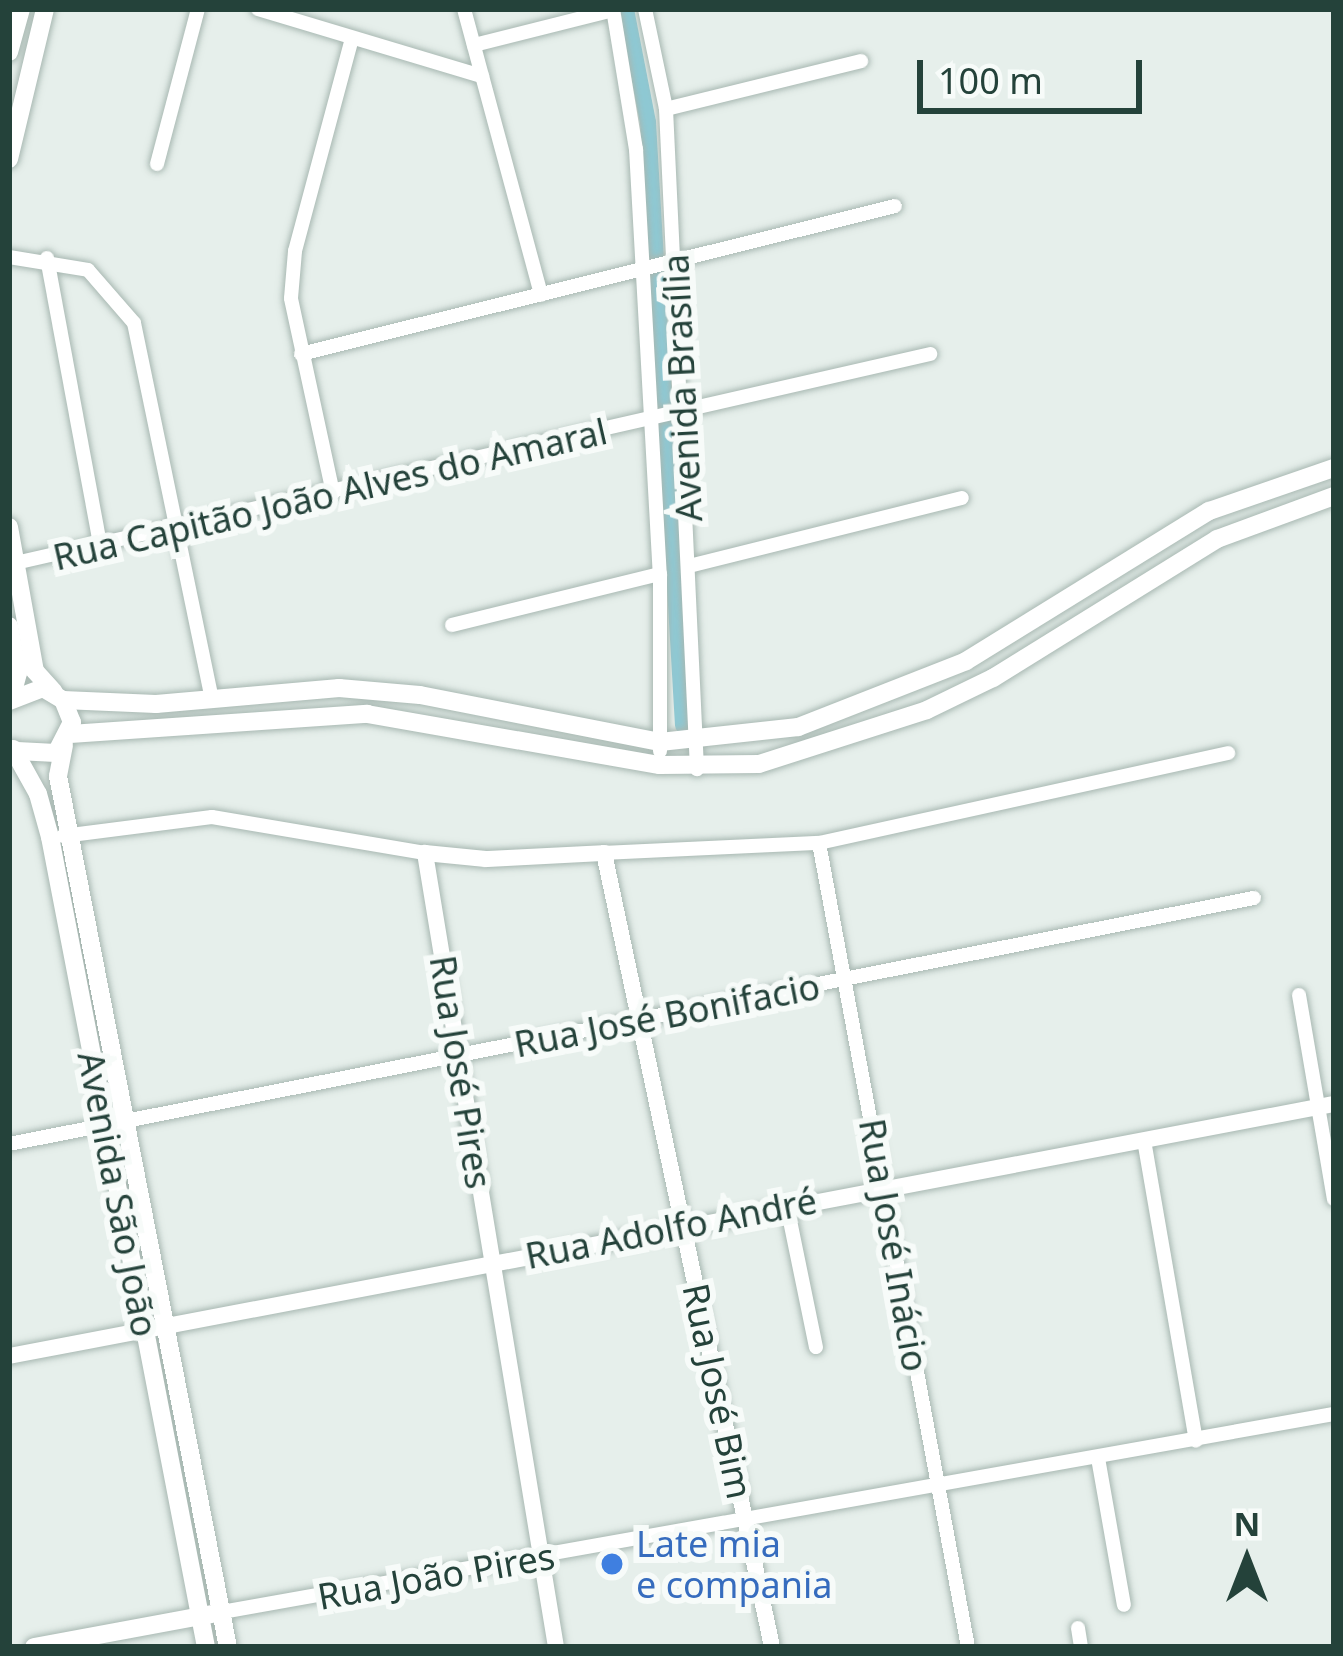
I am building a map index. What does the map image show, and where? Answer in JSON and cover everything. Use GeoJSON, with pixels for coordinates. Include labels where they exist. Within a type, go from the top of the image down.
{"type":"FeatureCollection","features":[{"type":"Feature","properties":{"kind":"main road"},"geometry":{"type":"LineString","coordinates":[[9,52],[21,9]]}},
{"type":"Feature","properties":{"kind":"main road"},"geometry":{"type":"LineString","coordinates":[[9,158],[18,73],[41,10]]}},
{"type":"Feature","properties":{"kind":"main road"},"geometry":{"type":"LineString","coordinates":[[10,700],[31,688],[93,707],[386,690],[660,742],[697,742],[798,728],[872,704],[967,661],[1209,511],[1334,468]]}},
{"type":"Feature","properties":{"kind":"main road"},"geometry":{"type":"LineString","coordinates":[[11,746],[34,758],[67,740],[367,714],[660,765],[697,769],[760,764],[927,710],[993,678],[1237,529],[1334,496]]}},
{"type":"Feature","properties":{"kind":"main road"},"geometry":{"type":"LineString","coordinates":[[9,527],[35,671],[59,696]]}},
{"type":"Feature","properties":{"kind":"main road"},"geometry":{"type":"LineString","coordinates":[[9,626],[17,673],[10,700]]}},
{"type":"Feature","properties":{"kind":"main road","name":"Avenida São João"},"geometry":{"type":"LineString","coordinates":[[59,696],[67,740],[58,776],[59,836],[176,1440],[206,1647]]}},
{"type":"Feature","properties":{"kind":"main road","name":"Avenida São João"},"geometry":{"type":"LineString","coordinates":[[11,746],[59,836]]}},
{"type":"Feature","properties":{"kind":"main road","name":"Avenida São João"},"geometry":{"type":"LineString","coordinates":[[176,1440],[228,1647]]}},
{"type":"Feature","properties":{"kind":"main road","name":"Rua João Pires"},"geometry":{"type":"LineString","coordinates":[[34,1647],[222,1612]]}},
{"type":"Feature","properties":{"kind":"street"},"geometry":{"type":"LineString","coordinates":[[157,164],[199,9]]}},
{"type":"Feature","properties":{"kind":"street"},"geometry":{"type":"LineString","coordinates":[[258,9],[482,76]]}},
{"type":"Feature","properties":{"kind":"street"},"geometry":{"type":"LineString","coordinates":[[464,9],[541,295]]}},
{"type":"Feature","properties":{"kind":"street"},"geometry":{"type":"LineString","coordinates":[[474,45],[613,9]]}},
{"type":"Feature","properties":{"kind":"street","name":"Avenida Brasília"},"geometry":{"type":"LineString","coordinates":[[613,9],[630,82],[645,270],[660,574],[660,765]]}},
{"type":"Feature","properties":{"kind":"street","name":"Avenida Brasília"},"geometry":{"type":"LineString","coordinates":[[645,9],[666,109],[669,264],[693,565],[697,769]]}},
{"type":"Feature","properties":{"kind":"street"},"geometry":{"type":"LineString","coordinates":[[333,493],[291,298],[295,251],[352,38]]}},
{"type":"Feature","properties":{"kind":"street"},"geometry":{"type":"LineString","coordinates":[[666,109],[862,61]]}},
{"type":"Feature","properties":{"kind":"street"},"geometry":{"type":"LineString","coordinates":[[301,354],[895,206]]}},
{"type":"Feature","properties":{"kind":"street"},"geometry":{"type":"LineString","coordinates":[[9,257],[47,258],[88,270],[134,323],[212,698]]}},
{"type":"Feature","properties":{"kind":"street"},"geometry":{"type":"LineString","coordinates":[[47,258],[100,544]]}},
{"type":"Feature","properties":{"kind":"street","name":"Rua Capitão João Alves do Amaral"},"geometry":{"type":"LineString","coordinates":[[13,564],[679,416],[930,354]]}},
{"type":"Feature","properties":{"kind":"street"},"geometry":{"type":"LineString","coordinates":[[693,565],[962,498]]}},
{"type":"Feature","properties":{"kind":"street"},"geometry":{"type":"LineString","coordinates":[[452,625],[660,574]]}},
{"type":"Feature","properties":{"kind":"street"},"geometry":{"type":"LineString","coordinates":[[59,836],[212,818],[486,859],[819,843],[1228,752]]}},
{"type":"Feature","properties":{"kind":"street","name":"Rua José Inácio"},"geometry":{"type":"LineString","coordinates":[[819,843],[968,1647]]}},
{"type":"Feature","properties":{"kind":"street","name":"Rua José Pires"},"geometry":{"type":"LineString","coordinates":[[425,853],[556,1647]]}},
{"type":"Feature","properties":{"kind":"street","name":"Rua José Bim"},"geometry":{"type":"LineString","coordinates":[[604,853],[772,1647]]}},
{"type":"Feature","properties":{"kind":"street","name":"Rua José Bonifacio"},"geometry":{"type":"LineString","coordinates":[[9,1144],[1254,898]]}},
{"type":"Feature","properties":{"kind":"street"},"geometry":{"type":"LineString","coordinates":[[1299,995],[1327,1105],[1334,1199]]}},
{"type":"Feature","properties":{"kind":"street","name":"Rua Adolfo André"},"geometry":{"type":"LineString","coordinates":[[9,1356],[1327,1105]]}},
{"type":"Feature","properties":{"kind":"street"},"geometry":{"type":"LineString","coordinates":[[1144,1140],[1196,1441]]}},
{"type":"Feature","properties":{"kind":"street"},"geometry":{"type":"LineString","coordinates":[[787,1206],[816,1347]]}},
{"type":"Feature","properties":{"kind":"street","name":"Rua João Pires"},"geometry":{"type":"LineString","coordinates":[[222,1612],[1334,1414]]}},
{"type":"Feature","properties":{"kind":"street"},"geometry":{"type":"LineString","coordinates":[[1098,1458],[1124,1606]]}},
{"type":"Feature","properties":{"kind":"street"},"geometry":{"type":"LineString","coordinates":[[1078,1628],[1081,1647]]}},
{"type":"Feature","properties":{"kind":"waterway"},"geometry":{"type":"LineString","coordinates":[[626,9],[648,122],[683,725]]}},
{"type":"Feature","properties":{"kind":"place","name":"Late mia e compania"},"geometry":{"type":"Point","coordinates":[612,1564]}}]}
